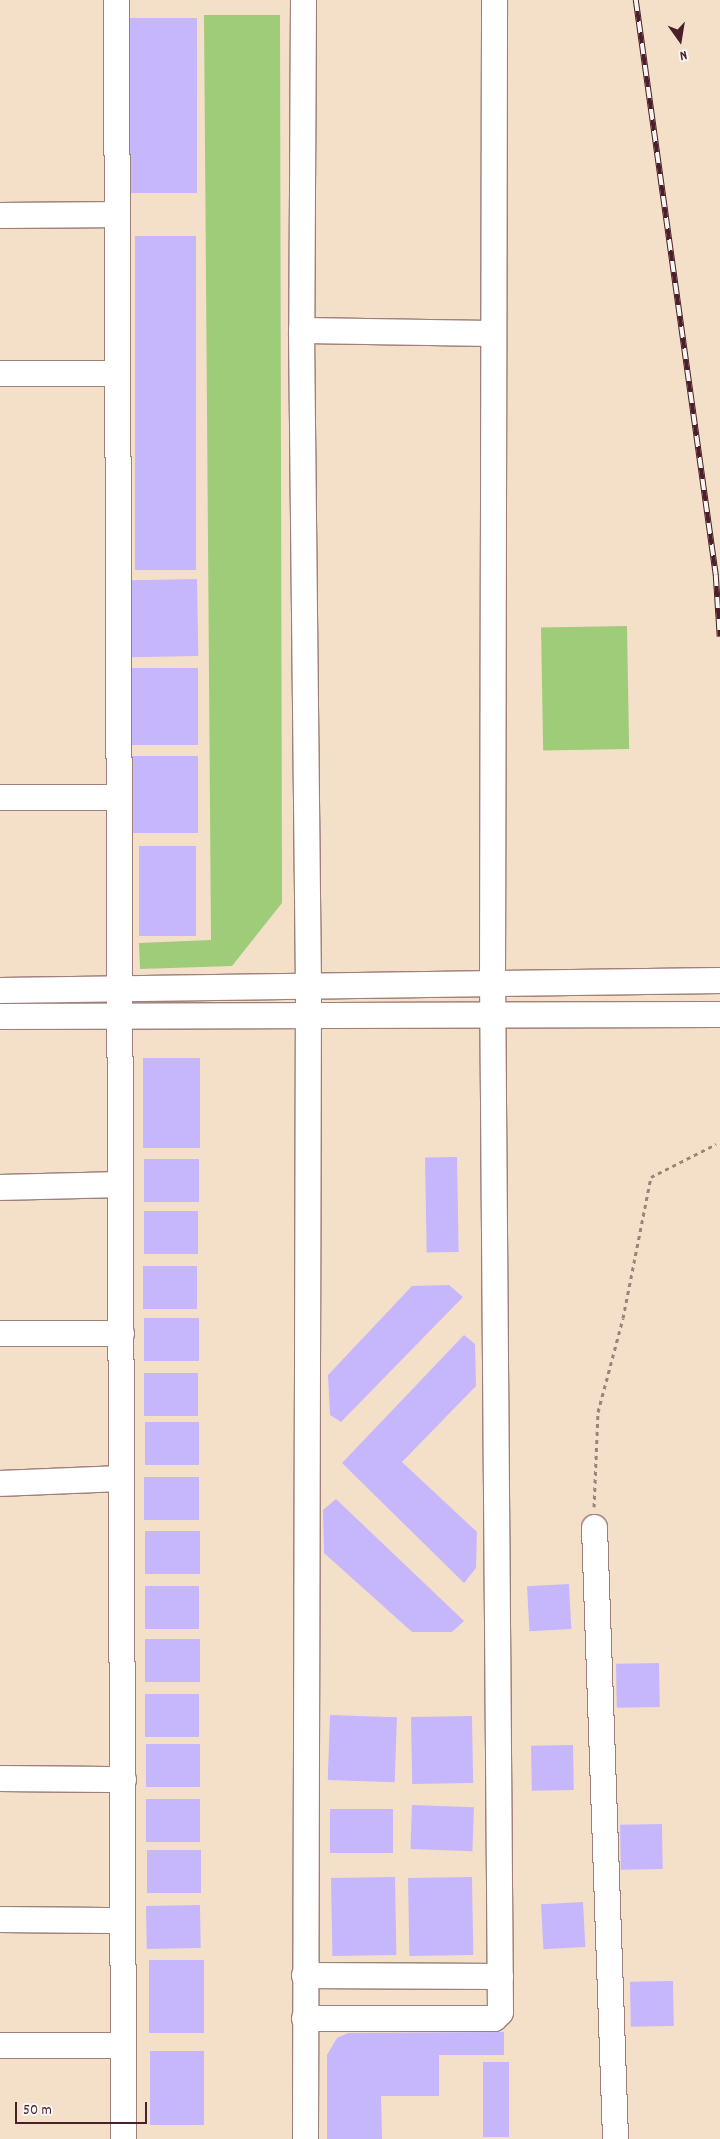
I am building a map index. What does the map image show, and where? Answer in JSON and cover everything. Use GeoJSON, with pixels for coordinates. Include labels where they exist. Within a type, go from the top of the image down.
{"type":"FeatureCollection","features":[{"type":"Feature","properties":{"kind":"street"},"geometry":{"type":"LineString","coordinates":[[116,0],[114,373],[121,1333],[123,2139]]}},
{"type":"Feature","properties":{"kind":"street"},"geometry":{"type":"LineString","coordinates":[[303,0],[301,330],[308,985],[305,2139]]}},
{"type":"Feature","properties":{"kind":"street"},"geometry":{"type":"LineString","coordinates":[[304,2018],[494,2018],[500,2012],[492,1014],[494,0]]}},
{"type":"Feature","properties":{"kind":"street"},"geometry":{"type":"LineString","coordinates":[[0,215],[114,214]]}},
{"type":"Feature","properties":{"kind":"street"},"geometry":{"type":"LineString","coordinates":[[301,330],[493,333]]}},
{"type":"Feature","properties":{"kind":"street"},"geometry":{"type":"LineString","coordinates":[[0,373],[114,373]]}},
{"type":"Feature","properties":{"kind":"street"},"geometry":{"type":"LineString","coordinates":[[0,797],[116,797]]}},
{"type":"Feature","properties":{"kind":"street"},"geometry":{"type":"LineString","coordinates":[[0,990],[492,981],[720,980]]}},
{"type":"Feature","properties":{"kind":"street"},"geometry":{"type":"LineString","coordinates":[[0,1016],[720,1014]]}},
{"type":"Feature","properties":{"kind":"street"},"geometry":{"type":"LineString","coordinates":[[0,1187],[120,1184]]}},
{"type":"Feature","properties":{"kind":"street"},"geometry":{"type":"LineString","coordinates":[[0,1333],[121,1333]]}},
{"type":"Feature","properties":{"kind":"street"},"geometry":{"type":"LineString","coordinates":[[0,1484],[121,1478]]}},
{"type":"Feature","properties":{"kind":"street"},"geometry":{"type":"LineString","coordinates":[[594,1527],[615,2139]]}},
{"type":"Feature","properties":{"kind":"street"},"geometry":{"type":"LineString","coordinates":[[0,1778],[123,1779]]}},
{"type":"Feature","properties":{"kind":"street"},"geometry":{"type":"LineString","coordinates":[[0,1919],[121,1920]]}},
{"type":"Feature","properties":{"kind":"street"},"geometry":{"type":"LineString","coordinates":[[304,1976],[500,1976]]}},
{"type":"Feature","properties":{"kind":"street"},"geometry":{"type":"LineString","coordinates":[[0,2045],[123,2045]]}},
{"type":"Feature","properties":{"kind":"path"},"geometry":{"type":"LineString","coordinates":[[594,1527],[598,1412],[623,1318],[651,1177],[716,1144]]}},
{"type":"Feature","properties":{"kind":"green space"},"geometry":{"type":"Polygon","coordinates":[[[204,15],[280,15],[282,903],[232,966],[140,969],[139,943],[211,940],[204,15]]]}},
{"type":"Feature","properties":{"kind":"green space"},"geometry":{"type":"Polygon","coordinates":[[[627,626],[629,749],[543,750],[541,628],[627,626]]]}},
{"type":"Feature","properties":{"kind":"building"},"geometry":{"type":"Polygon","coordinates":[[[130,18],[197,18],[197,193],[130,193],[130,18]]]}},
{"type":"Feature","properties":{"kind":"building"},"geometry":{"type":"Polygon","coordinates":[[[135,236],[196,236],[196,570],[135,570],[135,236]]]}},
{"type":"Feature","properties":{"kind":"building"},"geometry":{"type":"Polygon","coordinates":[[[197,579],[198,656],[131,657],[130,580],[197,579]]]}},
{"type":"Feature","properties":{"kind":"building"},"geometry":{"type":"Polygon","coordinates":[[[130,668],[198,668],[198,745],[130,745],[130,668]]]}},
{"type":"Feature","properties":{"kind":"building"},"geometry":{"type":"Polygon","coordinates":[[[130,756],[198,756],[198,833],[130,833],[130,756]]]}},
{"type":"Feature","properties":{"kind":"building"},"geometry":{"type":"Polygon","coordinates":[[[139,846],[196,846],[196,936],[139,936],[139,846]]]}},
{"type":"Feature","properties":{"kind":"building"},"geometry":{"type":"Polygon","coordinates":[[[143,1058],[200,1058],[200,1148],[143,1148],[143,1058]]]}},
{"type":"Feature","properties":{"kind":"building"},"geometry":{"type":"Polygon","coordinates":[[[457,1157],[459,1252],[427,1253],[425,1158],[457,1157]]]}},
{"type":"Feature","properties":{"kind":"building"},"geometry":{"type":"Polygon","coordinates":[[[144,1159],[199,1159],[199,1202],[144,1202],[144,1159]]]}},
{"type":"Feature","properties":{"kind":"building"},"geometry":{"type":"Polygon","coordinates":[[[144,1211],[198,1211],[198,1254],[144,1254],[144,1211]]]}},
{"type":"Feature","properties":{"kind":"building"},"geometry":{"type":"Polygon","coordinates":[[[143,1266],[197,1266],[197,1309],[143,1309],[143,1266]]]}},
{"type":"Feature","properties":{"kind":"building"},"geometry":{"type":"Polygon","coordinates":[[[449,1285],[463,1297],[341,1422],[330,1415],[328,1375],[412,1286],[449,1285]]]}},
{"type":"Feature","properties":{"kind":"building"},"geometry":{"type":"Polygon","coordinates":[[[144,1318],[199,1318],[199,1361],[144,1361],[144,1318]]]}},
{"type":"Feature","properties":{"kind":"building"},"geometry":{"type":"Polygon","coordinates":[[[464,1335],[475,1344],[476,1386],[402,1462],[477,1532],[476,1568],[464,1583],[342,1463],[464,1335]]]}},
{"type":"Feature","properties":{"kind":"building"},"geometry":{"type":"Polygon","coordinates":[[[144,1373],[198,1373],[198,1416],[144,1416],[144,1373]]]}},
{"type":"Feature","properties":{"kind":"building"},"geometry":{"type":"Polygon","coordinates":[[[145,1422],[199,1422],[199,1465],[145,1465],[145,1422]]]}},
{"type":"Feature","properties":{"kind":"building"},"geometry":{"type":"Polygon","coordinates":[[[144,1477],[199,1477],[199,1520],[144,1520],[144,1477]]]}},
{"type":"Feature","properties":{"kind":"building"},"geometry":{"type":"Polygon","coordinates":[[[336,1499],[464,1621],[452,1632],[412,1632],[324,1553],[323,1510],[336,1499]]]}},
{"type":"Feature","properties":{"kind":"building"},"geometry":{"type":"Polygon","coordinates":[[[145,1531],[200,1531],[200,1574],[145,1574],[145,1531]]]}},
{"type":"Feature","properties":{"kind":"building"},"geometry":{"type":"Polygon","coordinates":[[[569,1584],[571,1629],[529,1631],[527,1586],[569,1584]]]}},
{"type":"Feature","properties":{"kind":"building"},"geometry":{"type":"Polygon","coordinates":[[[145,1586],[199,1586],[199,1629],[145,1629],[145,1586]]]}},
{"type":"Feature","properties":{"kind":"building"},"geometry":{"type":"Polygon","coordinates":[[[145,1639],[200,1639],[200,1682],[145,1682],[145,1639]]]}},
{"type":"Feature","properties":{"kind":"building"},"geometry":{"type":"Polygon","coordinates":[[[659,1663],[660,1707],[617,1708],[616,1664],[659,1663]]]}},
{"type":"Feature","properties":{"kind":"building"},"geometry":{"type":"Polygon","coordinates":[[[145,1694],[199,1694],[199,1737],[145,1737],[145,1694]]]}},
{"type":"Feature","properties":{"kind":"building"},"geometry":{"type":"Polygon","coordinates":[[[330,1715],[397,1717],[395,1782],[328,1780],[330,1715]]]}},
{"type":"Feature","properties":{"kind":"building"},"geometry":{"type":"Polygon","coordinates":[[[472,1716],[473,1783],[412,1784],[411,1717],[472,1716]]]}},
{"type":"Feature","properties":{"kind":"building"},"geometry":{"type":"Polygon","coordinates":[[[146,1744],[200,1744],[200,1787],[146,1787],[146,1744]]]}},
{"type":"Feature","properties":{"kind":"building"},"geometry":{"type":"Polygon","coordinates":[[[573,1745],[574,1790],[532,1791],[531,1746],[573,1745]]]}},
{"type":"Feature","properties":{"kind":"building"},"geometry":{"type":"Polygon","coordinates":[[[146,1799],[200,1799],[200,1842],[146,1842],[146,1799]]]}},
{"type":"Feature","properties":{"kind":"building"},"geometry":{"type":"Polygon","coordinates":[[[412,1805],[474,1807],[472,1851],[410,1849],[412,1805]]]}},
{"type":"Feature","properties":{"kind":"building"},"geometry":{"type":"Polygon","coordinates":[[[330,1809],[393,1809],[393,1853],[330,1853],[330,1809]]]}},
{"type":"Feature","properties":{"kind":"building"},"geometry":{"type":"Polygon","coordinates":[[[662,1824],[663,1869],[621,1870],[620,1825],[662,1824]]]}},
{"type":"Feature","properties":{"kind":"building"},"geometry":{"type":"Polygon","coordinates":[[[147,1850],[201,1850],[201,1893],[147,1893],[147,1850]]]}},
{"type":"Feature","properties":{"kind":"building"},"geometry":{"type":"Polygon","coordinates":[[[395,1877],[396,1955],[332,1956],[331,1878],[395,1877]]]}},
{"type":"Feature","properties":{"kind":"building"},"geometry":{"type":"Polygon","coordinates":[[[472,1877],[473,1955],[409,1956],[408,1878],[472,1877]]]}},
{"type":"Feature","properties":{"kind":"building"},"geometry":{"type":"Polygon","coordinates":[[[583,1902],[585,1947],[543,1949],[541,1904],[583,1902]]]}},
{"type":"Feature","properties":{"kind":"building"},"geometry":{"type":"Polygon","coordinates":[[[200,1905],[201,1948],[147,1949],[146,1906],[200,1905]]]}},
{"type":"Feature","properties":{"kind":"building"},"geometry":{"type":"Polygon","coordinates":[[[149,1960],[204,1960],[204,2033],[149,2033],[149,1960]]]}},
{"type":"Feature","properties":{"kind":"building"},"geometry":{"type":"Polygon","coordinates":[[[673,1981],[674,2026],[631,2027],[630,1982],[673,1981]]]}},
{"type":"Feature","properties":{"kind":"building"},"geometry":{"type":"Polygon","coordinates":[[[504,2032],[504,2055],[439,2055],[439,2096],[381,2096],[382,2139],[327,2139],[327,2055],[337,2038],[348,2033],[504,2032]]]}},
{"type":"Feature","properties":{"kind":"building"},"geometry":{"type":"Polygon","coordinates":[[[150,2051],[204,2051],[204,2125],[150,2125],[150,2051]]]}},
{"type":"Feature","properties":{"kind":"building"},"geometry":{"type":"Polygon","coordinates":[[[483,2062],[509,2062],[509,2137],[483,2137],[483,2062]]]}},
{"type":"Feature","properties":{"kind":"railway"},"geometry":{"type":"LineString","coordinates":[[636,0],[716,575],[720,637]]}}]}
